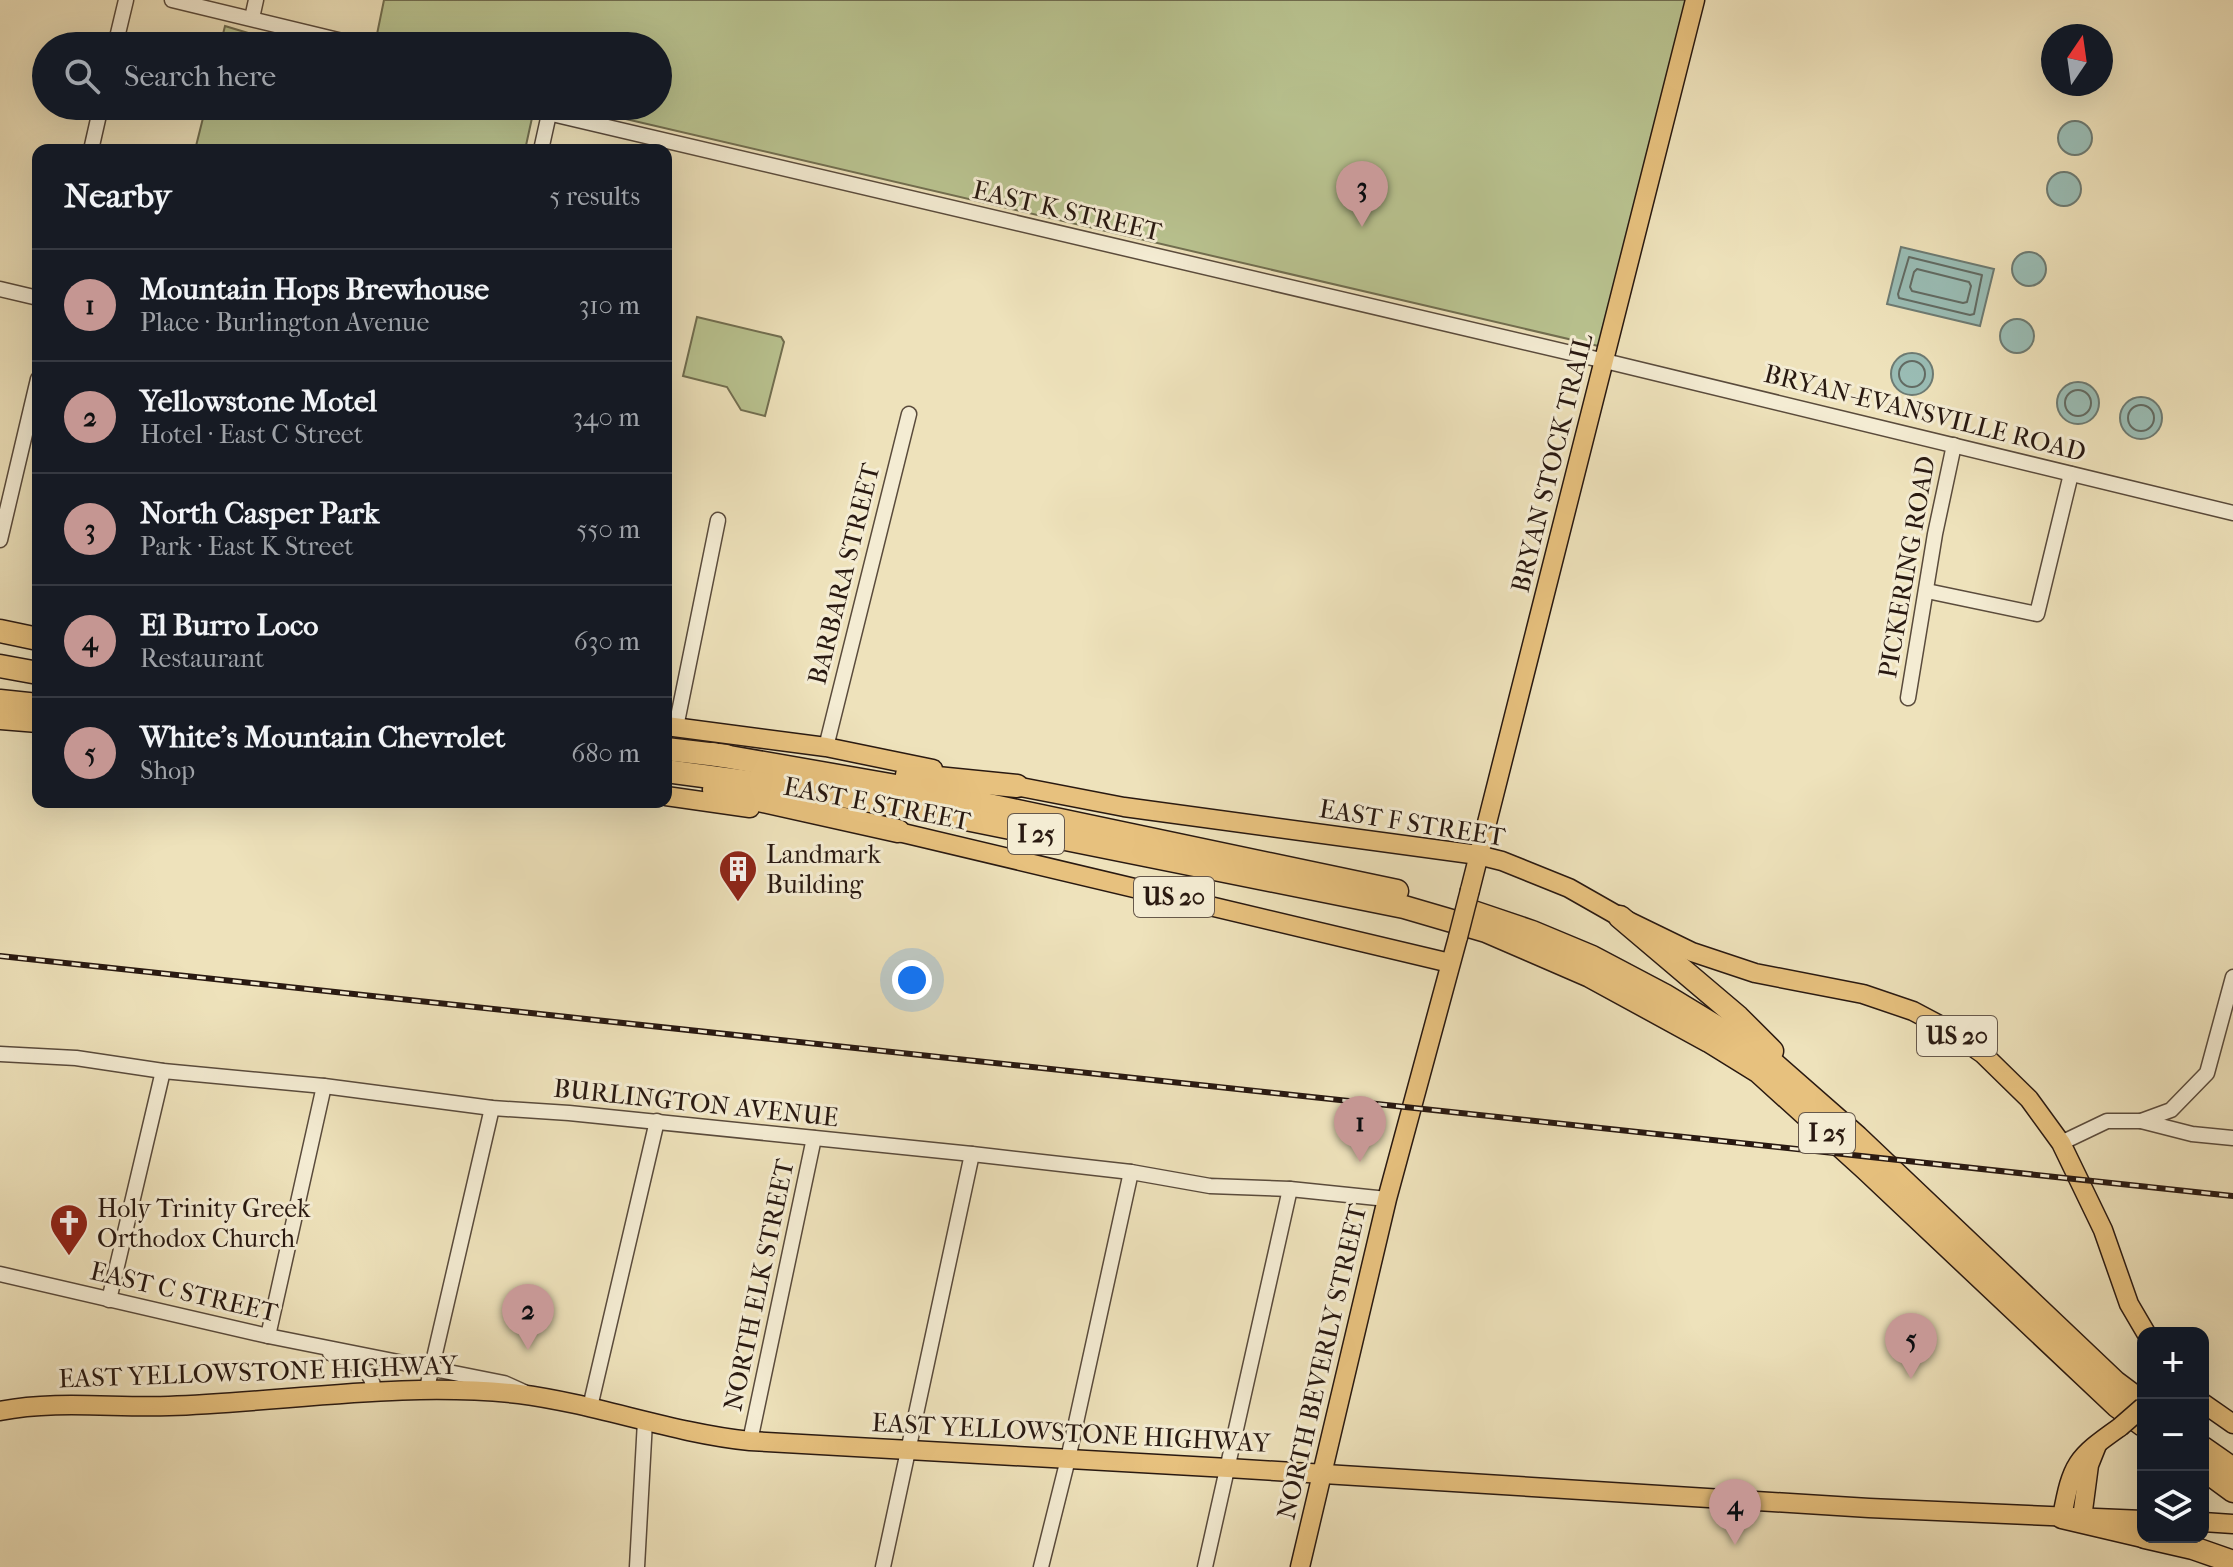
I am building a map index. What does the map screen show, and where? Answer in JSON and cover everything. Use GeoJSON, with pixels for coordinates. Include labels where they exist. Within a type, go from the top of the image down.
{"type":"FeatureCollection","features":[{"type":"Feature","properties":{"kind":"highway"},"geometry":{"type":"LineString","coordinates":[[0,630],[32,637]]}},
{"type":"Feature","properties":{"kind":"highway"},"geometry":{"type":"LineString","coordinates":[[0,666],[32,672]]}},
{"type":"Feature","properties":{"kind":"highway"},"geometry":{"type":"LineString","coordinates":[[0,681],[32,686]]}},
{"type":"Feature","properties":{"kind":"highway"},"geometry":{"type":"LineString","coordinates":[[0,701],[32,704]]}},
{"type":"Feature","properties":{"kind":"highway","name":"I 25"},"geometry":{"type":"LineString","coordinates":[[672,750],[944,795],[1407,893],[1489,916],[1592,957],[1766,1057],[1857,1137],[2137,1400]]}},
{"type":"Feature","properties":{"kind":"highway"},"geometry":{"type":"LineString","coordinates":[[712,754],[1017,786]]}},
{"type":"Feature","properties":{"kind":"highway","name":"I 25"},"geometry":{"type":"LineString","coordinates":[[672,772],[808,790],[926,811],[1404,907],[1486,931],[1578,971],[1709,1041],[1759,1072],[2117,1406],[2137,1421]]}},
{"type":"Feature","properties":{"kind":"highway","name":"US 20"},"geometry":{"type":"LineString","coordinates":[[672,779],[898,831]]}},
{"type":"Feature","properties":{"kind":"highway"},"geometry":{"type":"LineString","coordinates":[[1620,917],[1738,1017],[1857,1137]]}},
{"type":"Feature","properties":{"kind":"highway"},"geometry":{"type":"LineString","coordinates":[[2209,1452],[2233,1469]]}},
{"type":"Feature","properties":{"kind":"highway"},"geometry":{"type":"LineString","coordinates":[[2206,1471],[2233,1491]]}},
{"type":"Feature","properties":{"kind":"highway"},"geometry":{"type":"LineString","coordinates":[[2072,1518],[2137,1535]]}},
{"type":"Feature","properties":{"kind":"highway"},"geometry":{"type":"LineString","coordinates":[[2171,1543],[2233,1562]]}},
{"type":"Feature","properties":{"kind":"main road","name":"BRYAN STOCK TRAIL"},"geometry":{"type":"LineString","coordinates":[[1458,937],[1695,0]]}},
{"type":"Feature","properties":{"kind":"main road"},"geometry":{"type":"LineString","coordinates":[[0,720],[32,723]]}},
{"type":"Feature","properties":{"kind":"main road","name":"EAST F STREET"},"geometry":{"type":"LineString","coordinates":[[672,726],[826,747],[1124,807],[1478,855],[1539,875],[1692,952],[1755,973],[1863,994],[1913,1011],[1947,1029],[1983,1054],[2029,1099],[2061,1143],[2103,1230],[2129,1304],[2142,1327]]}},
{"type":"Feature","properties":{"kind":"main road","name":"EAST E STREET"},"geometry":{"type":"LineString","coordinates":[[672,797],[898,831],[1450,963]]}},
{"type":"Feature","properties":{"kind":"main road","name":"NORTH BEVERLY STREET"},"geometry":{"type":"LineString","coordinates":[[1300,1567],[1387,1199],[1458,937]]}},
{"type":"Feature","properties":{"kind":"main road","name":"EAST YELLOWSTONE HIGHWAY"},"geometry":{"type":"LineString","coordinates":[[0,1411],[62,1405],[169,1406],[427,1388],[532,1396],[750,1441],[1854,1508],[2137,1520]]}},
{"type":"Feature","properties":{"kind":"main road"},"geometry":{"type":"LineString","coordinates":[[2209,1407],[2233,1424]]}},
{"type":"Feature","properties":{"kind":"main road"},"geometry":{"type":"LineString","coordinates":[[2072,1518],[2068,1484],[2078,1461],[2090,1447],[2120,1427],[2137,1411]]}},
{"type":"Feature","properties":{"kind":"main road"},"geometry":{"type":"LineString","coordinates":[[2209,1522],[2233,1524]]}},
{"type":"Feature","properties":{"kind":"street"},"geometry":{"type":"LineString","coordinates":[[118,32],[126,0]]}},
{"type":"Feature","properties":{"kind":"street"},"geometry":{"type":"LineString","coordinates":[[172,0],[308,32]]}},
{"type":"Feature","properties":{"kind":"street"},"geometry":{"type":"LineString","coordinates":[[252,18],[256,0]]}},
{"type":"Feature","properties":{"kind":"street"},"geometry":{"type":"LineString","coordinates":[[92,144],[98,120]]}},
{"type":"Feature","properties":{"kind":"street"},"geometry":{"type":"LineString","coordinates":[[542,144],[548,120]]}},
{"type":"Feature","properties":{"kind":"street","name":"EAST K STREET"},"geometry":{"type":"LineString","coordinates":[[575,120],[1605,361]]}},
{"type":"Feature","properties":{"kind":"street"},"geometry":{"type":"LineString","coordinates":[[0,289],[32,297]]}},
{"type":"Feature","properties":{"kind":"street","name":"BRYAN-EVANSVILLE ROAD"},"geometry":{"type":"LineString","coordinates":[[1605,361],[2233,513]]}},
{"type":"Feature","properties":{"kind":"street"},"geometry":{"type":"LineString","coordinates":[[0,540],[32,404]]}},
{"type":"Feature","properties":{"kind":"street","name":"BARBARA STREET"},"geometry":{"type":"LineString","coordinates":[[826,747],[909,414]]}},
{"type":"Feature","properties":{"kind":"street","name":"PICKERING ROAD"},"geometry":{"type":"LineString","coordinates":[[1908,698],[1954,445]]}},
{"type":"Feature","properties":{"kind":"street"},"geometry":{"type":"LineString","coordinates":[[1927,591],[2037,614],[2071,474]]}},
{"type":"Feature","properties":{"kind":"street"},"geometry":{"type":"LineString","coordinates":[[672,722],[718,520]]}},
{"type":"Feature","properties":{"kind":"street"},"geometry":{"type":"LineString","coordinates":[[2141,1121],[2171,1110],[2207,1073],[2233,977]]}},
{"type":"Feature","properties":{"kind":"street","name":"BURLINGTON AVENUE"},"geometry":{"type":"LineString","coordinates":[[0,1054],[76,1058],[163,1071],[324,1086],[492,1108],[657,1121],[972,1154],[1131,1172],[1210,1186],[1290,1189],[1387,1199]]}},
{"type":"Feature","properties":{"kind":"street"},"geometry":{"type":"LineString","coordinates":[[109,1300],[163,1071]]}},
{"type":"Feature","properties":{"kind":"street"},"geometry":{"type":"LineString","coordinates":[[268,1336],[324,1086]]}},
{"type":"Feature","properties":{"kind":"street"},"geometry":{"type":"LineString","coordinates":[[427,1388],[492,1108]]}},
{"type":"Feature","properties":{"kind":"street"},"geometry":{"type":"LineString","coordinates":[[590,1407],[657,1121]]}},
{"type":"Feature","properties":{"kind":"street"},"geometry":{"type":"LineString","coordinates":[[2061,1143],[2107,1121],[2141,1121],[2192,1134],[2233,1138]]}},
{"type":"Feature","properties":{"kind":"street","name":"NORTH ELK STREET"},"geometry":{"type":"LineString","coordinates":[[750,1441],[814,1138]]}},
{"type":"Feature","properties":{"kind":"street"},"geometry":{"type":"LineString","coordinates":[[883,1567],[972,1154]]}},
{"type":"Feature","properties":{"kind":"street"},"geometry":{"type":"LineString","coordinates":[[1041,1567],[1131,1172]]}},
{"type":"Feature","properties":{"kind":"street"},"geometry":{"type":"LineString","coordinates":[[1205,1567],[1290,1189]]}},
{"type":"Feature","properties":{"kind":"street","name":"EAST C STREET"},"geometry":{"type":"LineString","coordinates":[[0,1274],[268,1336],[504,1383],[532,1396]]}},
{"type":"Feature","properties":{"kind":"street","name":"EAST C STREET"},"geometry":{"type":"LineString","coordinates":[[311,1345],[361,1366],[372,1378],[374,1390]]}},
{"type":"Feature","properties":{"kind":"street"},"geometry":{"type":"LineString","coordinates":[[637,1567],[645,1421]]}},
{"type":"Feature","properties":{"kind":"green space"},"geometry":{"type":"Polygon","coordinates":[[[384,0],[1688,0],[1607,348],[630,120],[672,120],[672,32],[377,32],[384,0]]]}},
{"type":"Feature","properties":{"kind":"green space"},"geometry":{"type":"Polygon","coordinates":[[[225,26],[245,32],[224,32],[225,26]]]}},
{"type":"Feature","properties":{"kind":"green space"},"geometry":{"type":"Polygon","coordinates":[[[202,120],[532,120],[526,144],[196,144],[202,120]]]}},
{"type":"Feature","properties":{"kind":"green space"},"geometry":{"type":"Polygon","coordinates":[[[697,317],[781,337],[784,342],[765,416],[741,410],[727,387],[683,376],[697,317]]]}},
{"type":"Feature","properties":{"kind":"water"},"geometry":{"type":"Polygon","coordinates":[[[2075,121],[2087,126],[2092,138],[2087,150],[2075,155],[2063,150],[2058,138],[2063,126],[2075,121]]]}},
{"type":"Feature","properties":{"kind":"water"},"geometry":{"type":"Polygon","coordinates":[[[2064,172],[2076,177],[2081,189],[2076,201],[2064,206],[2052,201],[2047,189],[2052,177],[2064,172]]]}},
{"type":"Feature","properties":{"kind":"water"},"geometry":{"type":"Polygon","coordinates":[[[1901,247],[1994,269],[1980,326],[1887,304],[1901,247]]]}},
{"type":"Feature","properties":{"kind":"water"},"geometry":{"type":"Polygon","coordinates":[[[2029,252],[2041,257],[2046,269],[2041,281],[2029,286],[2017,281],[2012,269],[2017,257],[2029,252]]]}},
{"type":"Feature","properties":{"kind":"water"},"geometry":{"type":"Polygon","coordinates":[[[2017,319],[2029,324],[2034,336],[2029,348],[2017,353],[2005,348],[2000,336],[2005,324],[2017,319]]]}},
{"type":"Feature","properties":{"kind":"water"},"geometry":{"type":"Polygon","coordinates":[[[1912,353],[1927,359],[1933,374],[1927,389],[1912,395],[1897,389],[1891,374],[1897,359],[1912,353]]]}},
{"type":"Feature","properties":{"kind":"water"},"geometry":{"type":"Polygon","coordinates":[[[2078,382],[2093,388],[2099,403],[2093,418],[2078,424],[2063,418],[2057,403],[2063,388],[2078,382]]]}},
{"type":"Feature","properties":{"kind":"water"},"geometry":{"type":"Polygon","coordinates":[[[2141,397],[2156,403],[2162,418],[2156,433],[2141,439],[2126,433],[2120,418],[2126,403],[2141,397]]]}},
{"type":"Feature","properties":{"kind":"railway"},"geometry":{"type":"LineString","coordinates":[[0,956],[2233,1196]]}},
{"type":"Feature","properties":{"kind":"place","name":"North Casper Park"},"geometry":{"type":"Point","coordinates":[1362,227]}},
{"type":"Feature","properties":{"kind":"place","name":"Landmark Building"},"geometry":{"type":"Point","coordinates":[738,903]}},
{"type":"Feature","properties":{"kind":"place","name":"Mountain Hops Brewhouse"},"geometry":{"type":"Point","coordinates":[1360,1162]}},
{"type":"Feature","properties":{"kind":"place","name":"Holy Trinity Greek Orthodox Church"},"geometry":{"type":"Point","coordinates":[69,1257]}},
{"type":"Feature","properties":{"kind":"place","name":"Yellowstone Motel"},"geometry":{"type":"Point","coordinates":[528,1350]}},
{"type":"Feature","properties":{"kind":"place","name":"White's Mountain Chevrolet"},"geometry":{"type":"Point","coordinates":[1911,1379]}},
{"type":"Feature","properties":{"kind":"place","name":"El Burro Loco"},"geometry":{"type":"Point","coordinates":[1735,1545]}}]}
